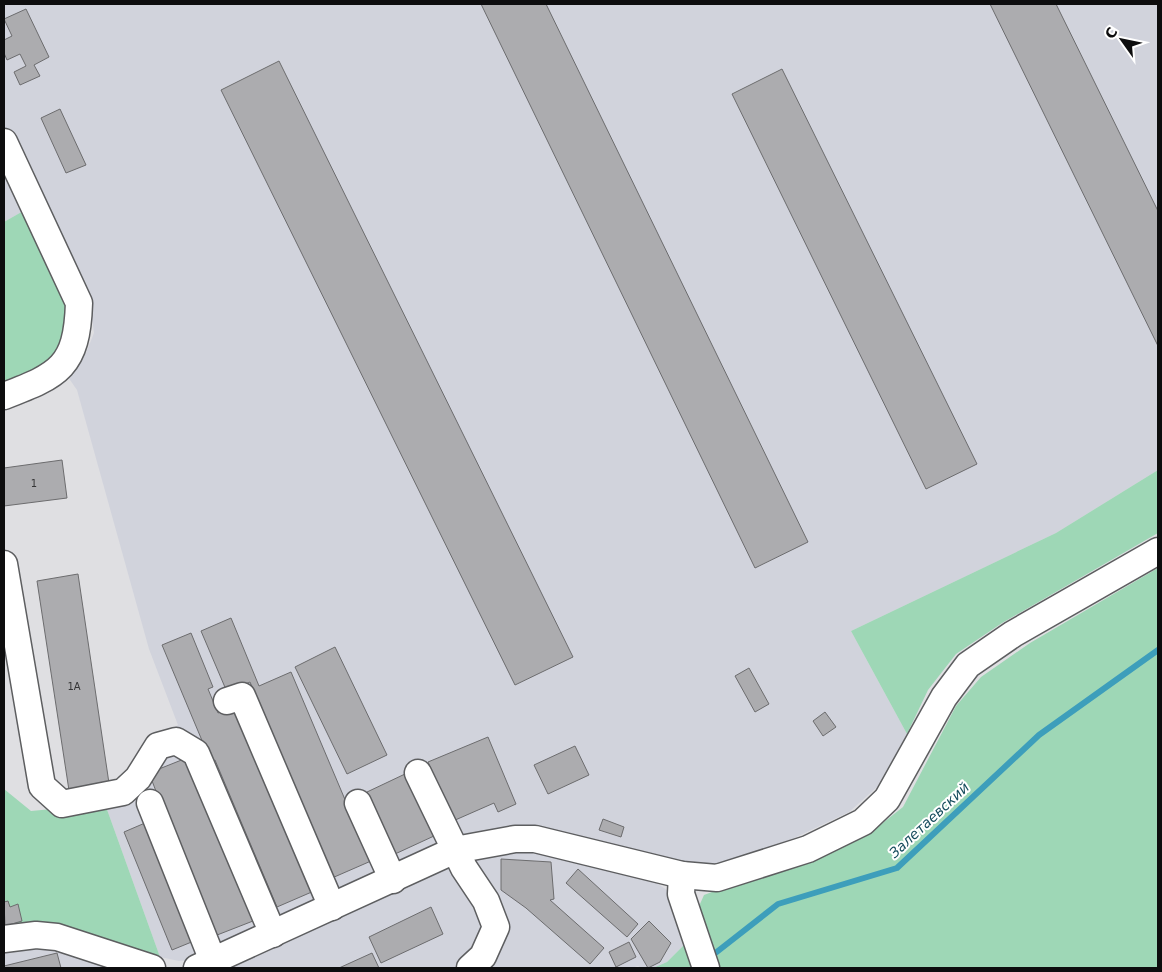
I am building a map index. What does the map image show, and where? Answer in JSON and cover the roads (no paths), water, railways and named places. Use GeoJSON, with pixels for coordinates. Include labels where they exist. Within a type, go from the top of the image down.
{"type":"FeatureCollection","features":[{"type":"Feature","properties":{"kind":"street"},"geometry":{"type":"LineString","coordinates":[[4,142],[79,303],[78,329],[68,359],[46,380],[4,396]]}},
{"type":"Feature","properties":{"kind":"street"},"geometry":{"type":"LineString","coordinates":[[150,803],[205,965],[455,850],[514,839],[535,839],[682,875],[717,878],[808,849],[862,822],[887,799],[944,697],[968,665],[1013,634],[1158,551]]}},
{"type":"Feature","properties":{"kind":"street"},"geometry":{"type":"LineString","coordinates":[[4,564],[42,786],[62,804],[123,792],[138,778],[158,746],[176,741],[196,753],[273,934]]}},
{"type":"Feature","properties":{"kind":"street"},"geometry":{"type":"LineString","coordinates":[[227,701],[242,696],[332,907]]}},
{"type":"Feature","properties":{"kind":"street"},"geometry":{"type":"LineString","coordinates":[[418,773],[455,850],[486,901],[496,927],[483,956],[470,968]]}},
{"type":"Feature","properties":{"kind":"street"},"geometry":{"type":"LineString","coordinates":[[358,803],[393,880]]}},
{"type":"Feature","properties":{"kind":"street"},"geometry":{"type":"LineString","coordinates":[[682,875],[680,894],[706,968]]}},
{"type":"Feature","properties":{"kind":"street"},"geometry":{"type":"LineString","coordinates":[[4,939],[36,935],[57,937],[152,968]]}},
{"type":"Feature","properties":{"kind":"waterway","name":"Залетаевский"},"geometry":{"type":"LineString","coordinates":[[709,958],[778,904],[897,868],[1039,735],[1158,650]]}}]}
